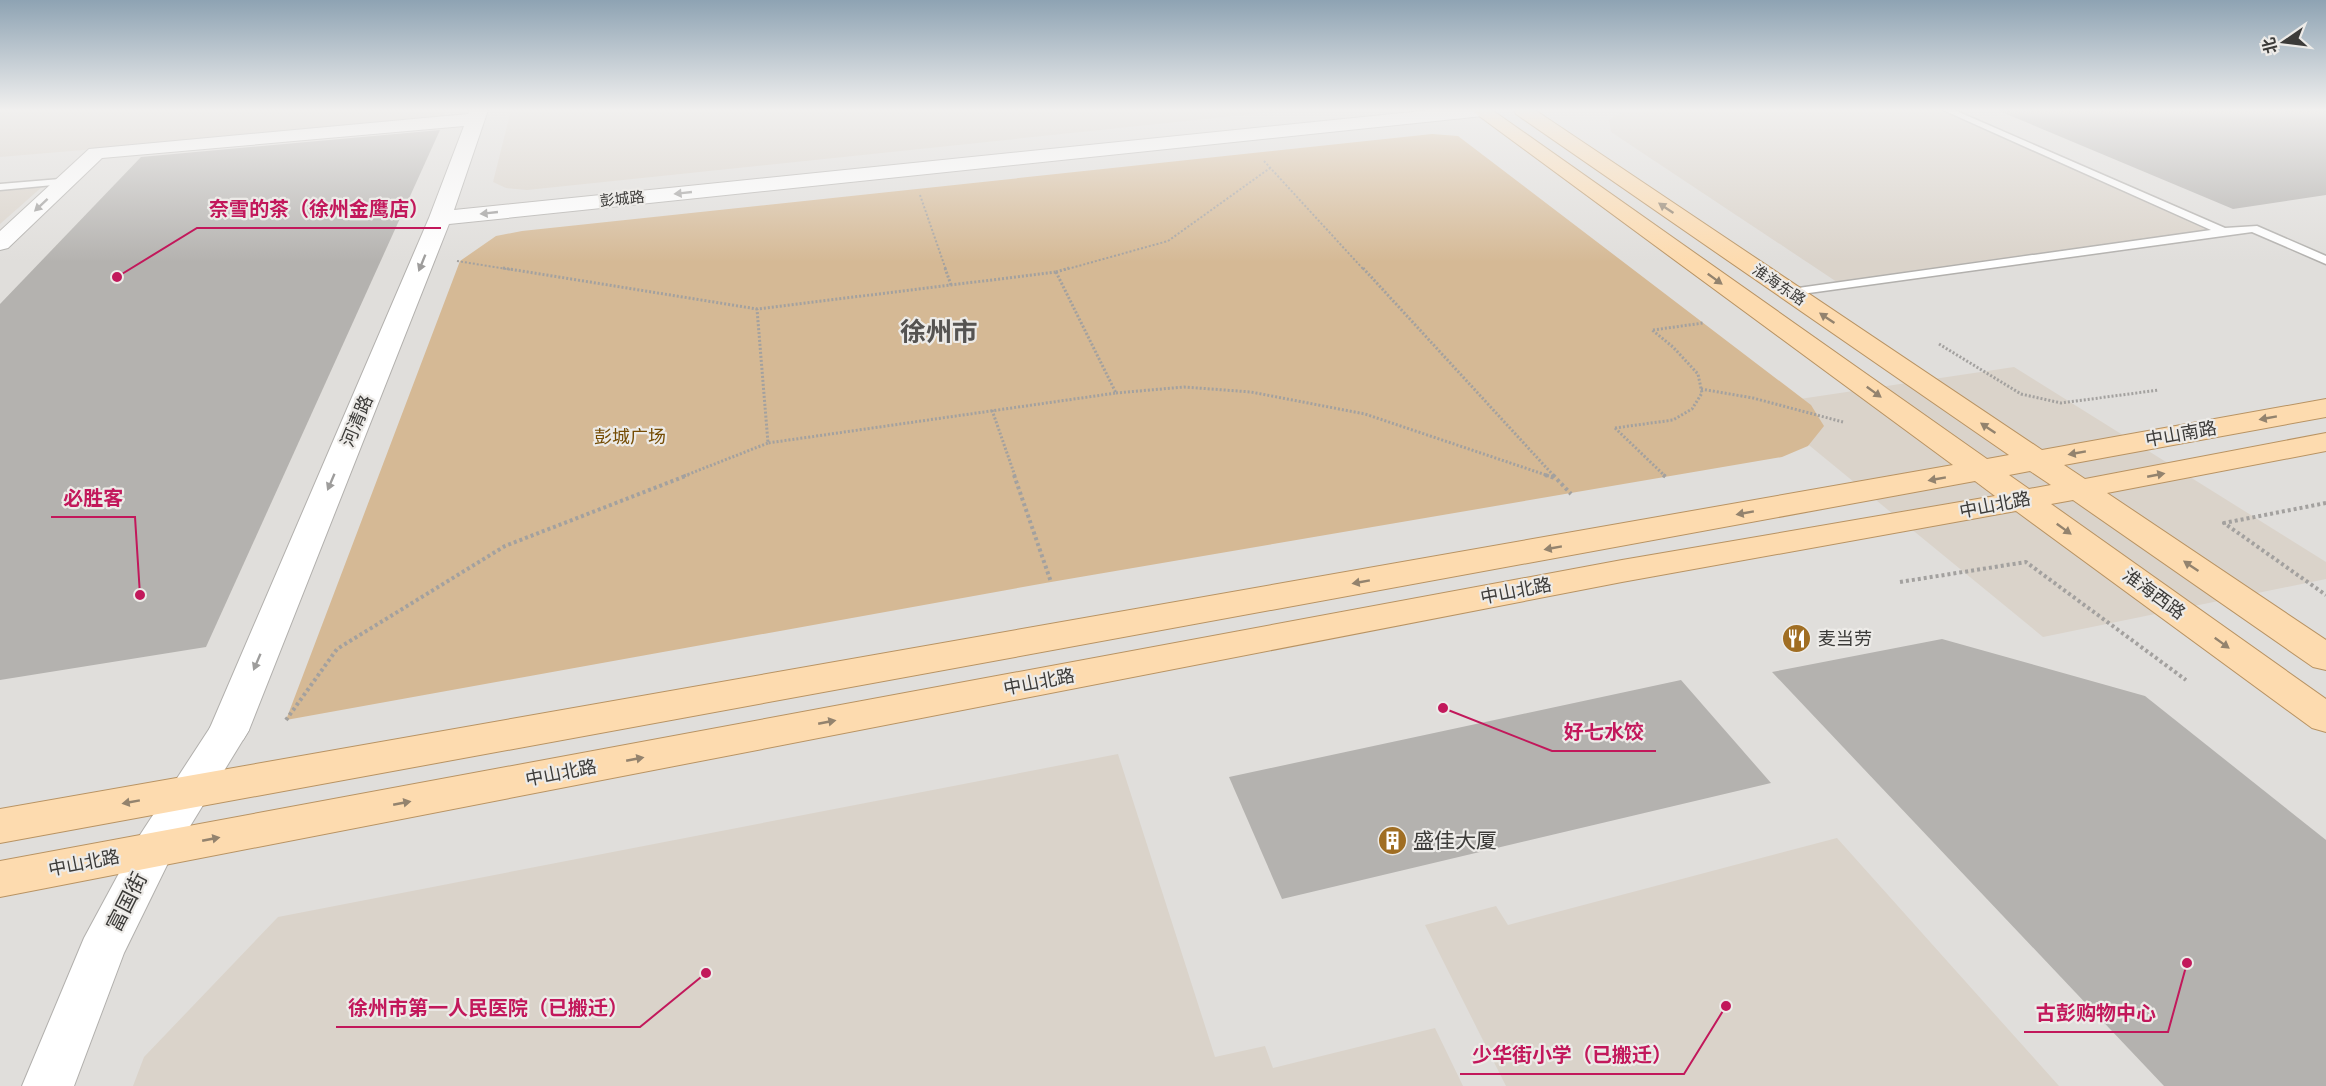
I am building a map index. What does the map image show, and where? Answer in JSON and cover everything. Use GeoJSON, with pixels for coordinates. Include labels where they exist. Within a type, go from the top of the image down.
{"type":"FeatureCollection","features":[{"type":"Feature","properties":{"kind":"main road","name":"淮海东路"},"geometry":{"type":"LineString","coordinates":[[1544,161],[1982,471]]}},
{"type":"Feature","properties":{"kind":"main road","name":"淮海东路"},"geometry":{"type":"LineString","coordinates":[[1597,161],[2036,461]]}},
{"type":"Feature","properties":{"kind":"main road","name":"中山南路"},"geometry":{"type":"LineString","coordinates":[[2036,461],[2326,408]]}},
{"type":"Feature","properties":{"kind":"main road","name":"中山南路"},"geometry":{"type":"LineString","coordinates":[[2078,489],[2326,442]]}},
{"type":"Feature","properties":{"kind":"main road","name":"中山北路"},"geometry":{"type":"LineString","coordinates":[[0,826],[2036,461]]}},
{"type":"Feature","properties":{"kind":"main road"},"geometry":{"type":"LineString","coordinates":[[2036,461],[2326,658]]}},
{"type":"Feature","properties":{"kind":"main road","name":"淮海西路"},"geometry":{"type":"LineString","coordinates":[[1982,471],[2326,718]]}},
{"type":"Feature","properties":{"kind":"main road","name":"中山北路"},"geometry":{"type":"LineString","coordinates":[[0,879],[1611,573],[2078,489]]}},
{"type":"Feature","properties":{"kind":"street"},"geometry":{"type":"LineString","coordinates":[[0,243],[88,161]]}},
{"type":"Feature","properties":{"kind":"street","name":"河清路"},"geometry":{"type":"LineString","coordinates":[[229,730],[423,260],[461,161]]}},
{"type":"Feature","properties":{"kind":"street","name":"彭城路"},"geometry":{"type":"LineString","coordinates":[[440,218],[991,161]]}},
{"type":"Feature","properties":{"kind":"street","name":"富国街"},"geometry":{"type":"LineString","coordinates":[[48,1086],[101,952],[153,850],[229,730]]}},
{"type":"Feature","properties":{"kind":"lane"},"geometry":{"type":"LineString","coordinates":[[2062,161],[2224,232]]}},
{"type":"Feature","properties":{"kind":"lane"},"geometry":{"type":"LineString","coordinates":[[0,187],[60,182]]}},
{"type":"Feature","properties":{"kind":"lane"},"geometry":{"type":"LineString","coordinates":[[1791,293],[2253,228],[2326,260]]}},
{"type":"Feature","properties":{"kind":"path"},"geometry":{"type":"LineString","coordinates":[[423,260],[446,259],[757,309],[1056,272],[1168,241],[1270,168],[1571,494]]}},
{"type":"Feature","properties":{"kind":"path"},"geometry":{"type":"LineString","coordinates":[[917,188],[951,285]]}},
{"type":"Feature","properties":{"kind":"path"},"geometry":{"type":"LineString","coordinates":[[1056,272],[1116,393]]}},
{"type":"Feature","properties":{"kind":"path"},"geometry":{"type":"LineString","coordinates":[[757,309],[768,443]]}},
{"type":"Feature","properties":{"kind":"path"},"geometry":{"type":"LineString","coordinates":[[1666,477],[1615,428],[1673,420],[1692,409],[1702,393],[1698,374],[1673,346],[1652,330],[1703,322]]}},
{"type":"Feature","properties":{"kind":"path"},"geometry":{"type":"LineString","coordinates":[[1939,344],[2021,394],[2061,403],[2159,390]]}},
{"type":"Feature","properties":{"kind":"path"},"geometry":{"type":"LineString","coordinates":[[286,720],[337,649],[505,546],[768,443],[1116,393],[1184,387],[1251,392],[1365,414],[1555,478]]}},
{"type":"Feature","properties":{"kind":"path"},"geometry":{"type":"LineString","coordinates":[[1701,389],[1753,399],[1843,423]]}},
{"type":"Feature","properties":{"kind":"path"},"geometry":{"type":"LineString","coordinates":[[992,410],[1051,582]]}},
{"type":"Feature","properties":{"kind":"path"},"geometry":{"type":"LineString","coordinates":[[2326,503],[2224,523],[2326,595]]}},
{"type":"Feature","properties":{"kind":"path"},"geometry":{"type":"LineString","coordinates":[[1900,582],[2026,562],[2186,680]]}},
{"type":"Feature","properties":{"kind":"shaded area"},"geometry":{"type":"Polygon","coordinates":[[[498,161],[807,161],[527,190],[506,188],[493,182],[498,161]]]}},
{"type":"Feature","properties":{"kind":"shaded area"},"geometry":{"type":"Polygon","coordinates":[[[1654,161],[2062,161],[2224,232],[1843,286],[1654,161]]]}},
{"type":"Feature","properties":{"kind":"shaded area"},"geometry":{"type":"Polygon","coordinates":[[[43,186],[0,224],[0,189],[43,186]]]}},
{"type":"Feature","properties":{"kind":"shaded area"},"geometry":{"type":"Polygon","coordinates":[[[2014,367],[2326,562],[2326,579],[2043,637],[1760,405],[2014,367]]]}},
{"type":"Feature","properties":{"kind":"shaded area"},"geometry":{"type":"Polygon","coordinates":[[[1118,754],[1215,1057],[1265,1046],[1273,1068],[1435,1028],[1463,1086],[133,1086],[144,1057],[278,917],[1118,754]]]}},
{"type":"Feature","properties":{"kind":"shaded area"},"geometry":{"type":"Polygon","coordinates":[[[1837,838],[2059,1086],[1506,1086],[1425,925],[1496,906],[1508,925],[1837,838]]]}},
{"type":"Feature","properties":{"kind":"green space","name":"彭城广场"},"geometry":{"type":"Polygon","coordinates":[[[1182,161],[1490,161],[1811,405],[1824,426],[1808,446],[1782,457],[1051,582],[286,720],[460,261],[496,236],[522,231],[1182,161]]]}},
{"type":"Feature","properties":{"kind":"building"},"geometry":{"type":"Polygon","coordinates":[[[137,161],[426,161],[206,647],[0,680],[0,304],[137,161]]]}},
{"type":"Feature","properties":{"kind":"building"},"geometry":{"type":"Polygon","coordinates":[[[2118,161],[2326,161],[2326,195],[2233,209],[2118,161]]]}},
{"type":"Feature","properties":{"kind":"building"},"geometry":{"type":"Polygon","coordinates":[[[1942,639],[2145,696],[2326,840],[2326,1086],[2164,1086],[1772,672],[1942,639]]]}},
{"type":"Feature","properties":{"kind":"building","name":"盛佳大厦"},"geometry":{"type":"Polygon","coordinates":[[[1681,680],[1771,783],[1282,899],[1229,777],[1681,680]]]}},
{"type":"Feature","properties":{"kind":"place","name":"奈雪的茶（徐州金鹰店）"},"geometry":{"type":"Point","coordinates":[117,277]}},
{"type":"Feature","properties":{"kind":"place","name":"必胜客"},"geometry":{"type":"Point","coordinates":[140,595]}},
{"type":"Feature","properties":{"kind":"place","name":"麦当劳"},"geometry":{"type":"Point","coordinates":[1797,639]}},
{"type":"Feature","properties":{"kind":"place","name":"好七水饺"},"geometry":{"type":"Point","coordinates":[1443,708]}},
{"type":"Feature","properties":{"kind":"place","name":"盛佳大厦"},"geometry":{"type":"Point","coordinates":[1392,841]}},
{"type":"Feature","properties":{"kind":"place","name":"古彭购物中心"},"geometry":{"type":"Point","coordinates":[2187,963]}},
{"type":"Feature","properties":{"kind":"place","name":"徐州市第一人民医院（已搬迁）"},"geometry":{"type":"Point","coordinates":[706,973]}},
{"type":"Feature","properties":{"kind":"place","name":"少华街小学（已搬迁）"},"geometry":{"type":"Point","coordinates":[1726,1006]}},
{"type":"Feature","properties":{"kind":"district","name":"徐州市"},"geometry":{"type":"Point","coordinates":[939,332]}}]}
